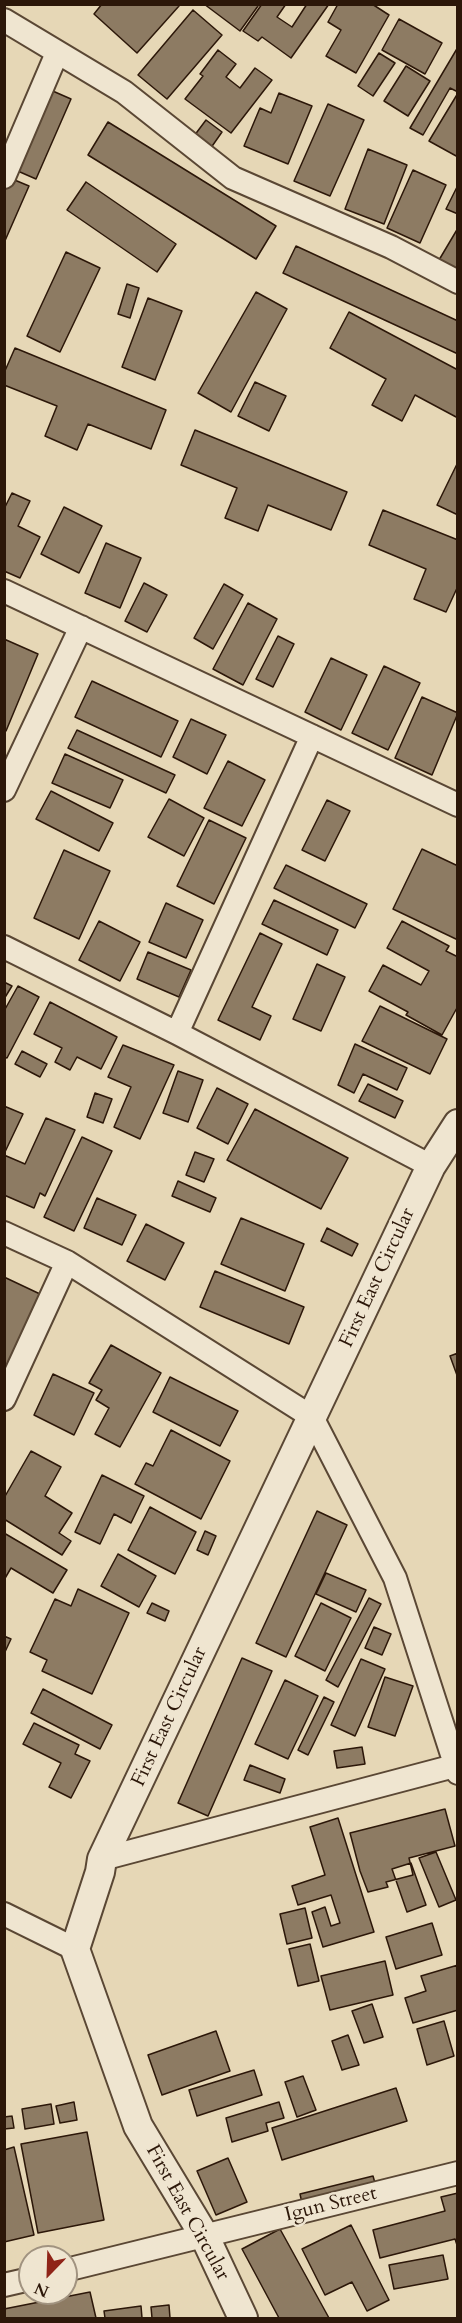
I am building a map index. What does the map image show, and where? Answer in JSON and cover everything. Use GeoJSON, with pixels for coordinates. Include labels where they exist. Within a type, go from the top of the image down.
{"type":"FeatureCollection","features":[{"type":"Feature","properties":{"kind":"street"},"geometry":{"type":"LineString","coordinates":[[4,20],[124,92],[233,178],[391,248],[458,282]]}},
{"type":"Feature","properties":{"kind":"street"},"geometry":{"type":"LineString","coordinates":[[4,177],[57,53]]}},
{"type":"Feature","properties":{"kind":"street"},"geometry":{"type":"LineString","coordinates":[[4,591],[458,805]]}},
{"type":"Feature","properties":{"kind":"street"},"geometry":{"type":"LineString","coordinates":[[4,790],[81,627]]}},
{"type":"Feature","properties":{"kind":"street"},"geometry":{"type":"LineString","coordinates":[[177,1033],[312,736]]}},
{"type":"Feature","properties":{"kind":"street"},"geometry":{"type":"LineString","coordinates":[[4,946],[177,1033],[431,1166]]}},
{"type":"Feature","properties":{"kind":"street","name":"First East Circular"},"geometry":{"type":"LineString","coordinates":[[243,2319],[205,2237],[138,2126],[75,1949],[102,1859],[431,1166],[458,1124]]}},
{"type":"Feature","properties":{"kind":"street"},"geometry":{"type":"LineString","coordinates":[[4,1233],[67,1262],[312,1417],[395,1578],[457,1768],[102,1859]]}},
{"type":"Feature","properties":{"kind":"street"},"geometry":{"type":"LineString","coordinates":[[4,1399],[67,1262]]}},
{"type":"Feature","properties":{"kind":"street"},"geometry":{"type":"LineString","coordinates":[[4,1914],[75,1949]]}},
{"type":"Feature","properties":{"kind":"street","name":"Igun Street"},"geometry":{"type":"LineString","coordinates":[[78,2267],[458,2173]]}},
{"type":"Feature","properties":{"kind":"building"},"geometry":{"type":"Polygon","coordinates":[[[102,4],[177,4],[179,6],[137,53],[94,14],[102,4]]]}},
{"type":"Feature","properties":{"kind":"building"},"geometry":{"type":"Polygon","coordinates":[[[204,4],[256,4],[258,6],[240,31],[204,4]]]}},
{"type":"Feature","properties":{"kind":"building"},"geometry":{"type":"Polygon","coordinates":[[[262,4],[286,4],[277,17],[292,27],[307,4],[329,4],[291,58],[262,37],[258,41],[243,31],[262,4]]]}},
{"type":"Feature","properties":{"kind":"building"},"geometry":{"type":"Polygon","coordinates":[[[338,4],[372,4],[389,15],[356,73],[326,56],[341,30],[328,22],[338,4]]]}},
{"type":"Feature","properties":{"kind":"building"},"geometry":{"type":"Polygon","coordinates":[[[193,10],[222,35],[167,99],[138,75],[193,10]]]}},
{"type":"Feature","properties":{"kind":"building"},"geometry":{"type":"Polygon","coordinates":[[[399,19],[442,43],[425,74],[382,50],[399,19]]]}},
{"type":"Feature","properties":{"kind":"building"},"geometry":{"type":"Polygon","coordinates":[[[458,47],[458,92],[450,88],[423,135],[410,128],[458,47]]]}},
{"type":"Feature","properties":{"kind":"building"},"geometry":{"type":"Polygon","coordinates":[[[218,50],[236,64],[226,77],[240,88],[255,68],[272,80],[231,133],[185,99],[203,76],[200,74],[218,50]]]}},
{"type":"Feature","properties":{"kind":"building"},"geometry":{"type":"Polygon","coordinates":[[[379,53],[395,63],[373,96],[358,86],[379,53]]]}},
{"type":"Feature","properties":{"kind":"building"},"geometry":{"type":"Polygon","coordinates":[[[406,66],[430,81],[408,116],[384,101],[406,66]]]}},
{"type":"Feature","properties":{"kind":"building"},"geometry":{"type":"Polygon","coordinates":[[[39,85],[71,99],[36,179],[4,165],[39,85]]]}},
{"type":"Feature","properties":{"kind":"building"},"geometry":{"type":"Polygon","coordinates":[[[279,93],[312,106],[288,164],[244,146],[260,108],[271,113],[279,93]]]}},
{"type":"Feature","properties":{"kind":"building"},"geometry":{"type":"Polygon","coordinates":[[[458,93],[458,157],[429,141],[458,93]]]}},
{"type":"Feature","properties":{"kind":"building"},"geometry":{"type":"Polygon","coordinates":[[[328,104],[364,120],[330,196],[294,181],[328,104]]]}},
{"type":"Feature","properties":{"kind":"building"},"geometry":{"type":"Polygon","coordinates":[[[206,120],[222,132],[208,152],[191,140],[206,120]]]}},
{"type":"Feature","properties":{"kind":"building"},"geometry":{"type":"Polygon","coordinates":[[[108,122],[276,226],[256,259],[88,155],[108,122]]]}},
{"type":"Feature","properties":{"kind":"building"},"geometry":{"type":"Polygon","coordinates":[[[368,149],[407,165],[384,224],[345,209],[368,149]]]}},
{"type":"Feature","properties":{"kind":"building"},"geometry":{"type":"Polygon","coordinates":[[[413,170],[446,185],[420,243],[387,228],[413,170]]]}},
{"type":"Feature","properties":{"kind":"building"},"geometry":{"type":"Polygon","coordinates":[[[5,176],[29,186],[4,243],[4,178],[5,176]]]}},
{"type":"Feature","properties":{"kind":"building"},"geometry":{"type":"Polygon","coordinates":[[[86,182],[176,244],[157,272],[67,210],[86,182]]]}},
{"type":"Feature","properties":{"kind":"building"},"geometry":{"type":"Polygon","coordinates":[[[458,185],[458,214],[446,209],[458,185]]]}},
{"type":"Feature","properties":{"kind":"building"},"geometry":{"type":"Polygon","coordinates":[[[458,228],[458,271],[439,260],[458,228]]]}},
{"type":"Feature","properties":{"kind":"building"},"geometry":{"type":"Polygon","coordinates":[[[296,246],[458,321],[458,354],[283,273],[296,246]]]}},
{"type":"Feature","properties":{"kind":"building"},"geometry":{"type":"Polygon","coordinates":[[[66,252],[100,268],[60,352],[27,336],[66,252]]]}},
{"type":"Feature","properties":{"kind":"building"},"geometry":{"type":"Polygon","coordinates":[[[127,284],[139,288],[130,318],[118,314],[127,284]]]}},
{"type":"Feature","properties":{"kind":"building"},"geometry":{"type":"Polygon","coordinates":[[[256,292],[287,309],[231,412],[198,393],[256,292]]]}},
{"type":"Feature","properties":{"kind":"building"},"geometry":{"type":"Polygon","coordinates":[[[148,298],[182,311],[155,380],[122,367],[148,298]]]}},
{"type":"Feature","properties":{"kind":"building"},"geometry":{"type":"Polygon","coordinates":[[[349,312],[458,370],[458,418],[415,395],[402,421],[372,405],[386,379],[330,348],[349,312]]]}},
{"type":"Feature","properties":{"kind":"building"},"geometry":{"type":"Polygon","coordinates":[[[15,348],[166,410],[151,449],[88,424],[77,450],[45,436],[57,406],[4,385],[4,373],[15,348]]]}},
{"type":"Feature","properties":{"kind":"building"},"geometry":{"type":"Polygon","coordinates":[[[255,382],[286,396],[269,431],[238,416],[255,382]]]}},
{"type":"Feature","properties":{"kind":"building"},"geometry":{"type":"Polygon","coordinates":[[[195,430],[347,492],[331,530],[268,505],[258,531],[225,518],[237,488],[181,465],[195,430]]]}},
{"type":"Feature","properties":{"kind":"building"},"geometry":{"type":"Polygon","coordinates":[[[458,462],[458,515],[437,505],[458,462]]]}},
{"type":"Feature","properties":{"kind":"building"},"geometry":{"type":"Polygon","coordinates":[[[12,493],[30,501],[18,526],[40,537],[20,578],[4,571],[4,509],[12,493]]]}},
{"type":"Feature","properties":{"kind":"building"},"geometry":{"type":"Polygon","coordinates":[[[64,507],[102,526],[79,573],[41,554],[64,507]]]}},
{"type":"Feature","properties":{"kind":"building"},"geometry":{"type":"Polygon","coordinates":[[[383,510],[458,540],[458,586],[446,612],[414,599],[426,569],[369,545],[383,510]]]}},
{"type":"Feature","properties":{"kind":"building"},"geometry":{"type":"Polygon","coordinates":[[[106,543],[141,558],[120,608],[85,593],[106,543]]]}},
{"type":"Feature","properties":{"kind":"building"},"geometry":{"type":"Polygon","coordinates":[[[144,583],[167,595],[147,632],[125,621],[144,583]]]}},
{"type":"Feature","properties":{"kind":"building"},"geometry":{"type":"Polygon","coordinates":[[[224,584],[243,595],[213,649],[194,638],[224,584]]]}},
{"type":"Feature","properties":{"kind":"building"},"geometry":{"type":"Polygon","coordinates":[[[248,603],[277,619],[243,685],[213,669],[248,603]]]}},
{"type":"Feature","properties":{"kind":"building"},"geometry":{"type":"Polygon","coordinates":[[[278,636],[294,644],[273,687],[256,679],[278,636]]]}},
{"type":"Feature","properties":{"kind":"building"},"geometry":{"type":"Polygon","coordinates":[[[4,639],[38,654],[6,731],[4,730],[4,639]]]}},
{"type":"Feature","properties":{"kind":"building"},"geometry":{"type":"Polygon","coordinates":[[[331,658],[367,675],[341,730],[305,712],[331,658]]]}},
{"type":"Feature","properties":{"kind":"building"},"geometry":{"type":"Polygon","coordinates":[[[384,666],[420,683],[388,750],[352,733],[384,666]]]}},
{"type":"Feature","properties":{"kind":"building"},"geometry":{"type":"Polygon","coordinates":[[[92,681],[178,721],[161,757],[75,717],[92,681]]]}},
{"type":"Feature","properties":{"kind":"building"},"geometry":{"type":"Polygon","coordinates":[[[422,697],[458,713],[432,775],[395,758],[422,697]]]}},
{"type":"Feature","properties":{"kind":"building"},"geometry":{"type":"Polygon","coordinates":[[[191,719],[226,735],[207,774],[173,757],[191,719]]]}},
{"type":"Feature","properties":{"kind":"building"},"geometry":{"type":"Polygon","coordinates":[[[77,730],[175,775],[166,793],[68,748],[77,730]]]}},
{"type":"Feature","properties":{"kind":"building"},"geometry":{"type":"Polygon","coordinates":[[[65,754],[123,780],[110,808],[52,783],[65,754]]]}},
{"type":"Feature","properties":{"kind":"building"},"geometry":{"type":"Polygon","coordinates":[[[228,761],[265,780],[242,826],[204,808],[228,761]]]}},
{"type":"Feature","properties":{"kind":"building"},"geometry":{"type":"Polygon","coordinates":[[[51,791],[113,823],[99,851],[36,819],[51,791]]]}},
{"type":"Feature","properties":{"kind":"building"},"geometry":{"type":"Polygon","coordinates":[[[169,799],[204,818],[184,856],[148,837],[169,799]]]}},
{"type":"Feature","properties":{"kind":"building"},"geometry":{"type":"Polygon","coordinates":[[[327,800],[350,811],[325,861],[302,850],[327,800]]]}},
{"type":"Feature","properties":{"kind":"building"},"geometry":{"type":"Polygon","coordinates":[[[209,820],[246,838],[214,904],[177,886],[209,820]]]}},
{"type":"Feature","properties":{"kind":"building"},"geometry":{"type":"Polygon","coordinates":[[[422,849],[458,866],[458,940],[393,909],[422,849]]]}},
{"type":"Feature","properties":{"kind":"building"},"geometry":{"type":"Polygon","coordinates":[[[64,850],[110,871],[79,939],[34,918],[64,850]]]}},
{"type":"Feature","properties":{"kind":"building"},"geometry":{"type":"Polygon","coordinates":[[[286,865],[367,904],[355,928],[274,888],[286,865]]]}},
{"type":"Feature","properties":{"kind":"building"},"geometry":{"type":"Polygon","coordinates":[[[274,900],[338,930],[327,955],[262,924],[274,900]]]}},
{"type":"Feature","properties":{"kind":"building"},"geometry":{"type":"Polygon","coordinates":[[[166,903],[203,920],[186,958],[149,942],[166,903]]]}},
{"type":"Feature","properties":{"kind":"building"},"geometry":{"type":"Polygon","coordinates":[[[99,921],[140,942],[120,981],[79,960],[99,921]]]}},
{"type":"Feature","properties":{"kind":"building"},"geometry":{"type":"Polygon","coordinates":[[[402,921],[449,946],[446,951],[458,957],[458,1006],[442,1035],[406,1015],[408,1012],[369,991],[383,965],[421,985],[429,971],[387,948],[402,921]]]}},
{"type":"Feature","properties":{"kind":"building"},"geometry":{"type":"Polygon","coordinates":[[[260,933],[282,944],[252,1007],[271,1016],[260,1040],[218,1020],[260,933]]]}},
{"type":"Feature","properties":{"kind":"building"},"geometry":{"type":"Polygon","coordinates":[[[148,952],[191,970],[179,997],[137,979],[148,952]]]}},
{"type":"Feature","properties":{"kind":"building"},"geometry":{"type":"Polygon","coordinates":[[[317,964],[345,977],[321,1031],[293,1019],[317,964]]]}},
{"type":"Feature","properties":{"kind":"building"},"geometry":{"type":"Polygon","coordinates":[[[4,982],[12,986],[4,999],[4,982]]]}},
{"type":"Feature","properties":{"kind":"building"},"geometry":{"type":"Polygon","coordinates":[[[18,986],[39,997],[7,1058],[4,1057],[4,1011],[18,986]]]}},
{"type":"Feature","properties":{"kind":"building"},"geometry":{"type":"Polygon","coordinates":[[[50,1002],[117,1037],[101,1069],[77,1057],[70,1070],[55,1062],[62,1048],[34,1034],[50,1002]]]}},
{"type":"Feature","properties":{"kind":"building"},"geometry":{"type":"Polygon","coordinates":[[[380,1006],[447,1039],[430,1074],[362,1041],[380,1006]]]}},
{"type":"Feature","properties":{"kind":"building"},"geometry":{"type":"Polygon","coordinates":[[[355,1044],[407,1068],[397,1090],[363,1074],[354,1093],[338,1085],[355,1044]]]}},
{"type":"Feature","properties":{"kind":"building"},"geometry":{"type":"Polygon","coordinates":[[[123,1045],[174,1065],[140,1139],[114,1127],[131,1087],[108,1077],[123,1045]]]}},
{"type":"Feature","properties":{"kind":"building"},"geometry":{"type":"Polygon","coordinates":[[[22,1051],[47,1064],[40,1077],[15,1064],[22,1051]]]}},
{"type":"Feature","properties":{"kind":"building"},"geometry":{"type":"Polygon","coordinates":[[[178,1071],[203,1080],[188,1122],[163,1113],[178,1071]]]}},
{"type":"Feature","properties":{"kind":"building"},"geometry":{"type":"Polygon","coordinates":[[[368,1084],[403,1101],[395,1118],[359,1101],[368,1084]]]}},
{"type":"Feature","properties":{"kind":"building"},"geometry":{"type":"Polygon","coordinates":[[[217,1088],[248,1104],[228,1144],[197,1128],[217,1088]]]}},
{"type":"Feature","properties":{"kind":"building"},"geometry":{"type":"Polygon","coordinates":[[[95,1093],[112,1099],[103,1123],[87,1117],[95,1093]]]}},
{"type":"Feature","properties":{"kind":"building"},"geometry":{"type":"Polygon","coordinates":[[[4,1106],[23,1114],[4,1154],[4,1106]]]}},
{"type":"Feature","properties":{"kind":"building"},"geometry":{"type":"Polygon","coordinates":[[[255,1109],[348,1158],[321,1209],[227,1160],[255,1109]]]}},
{"type":"Feature","properties":{"kind":"building"},"geometry":{"type":"Polygon","coordinates":[[[46,1118],[75,1130],[45,1196],[40,1193],[34,1208],[4,1195],[4,1155],[25,1164],[46,1118]]]}},
{"type":"Feature","properties":{"kind":"building"},"geometry":{"type":"Polygon","coordinates":[[[82,1137],[112,1151],[74,1231],[44,1217],[82,1137]]]}},
{"type":"Feature","properties":{"kind":"building"},"geometry":{"type":"Polygon","coordinates":[[[195,1152],[214,1159],[204,1182],[186,1175],[195,1152]]]}},
{"type":"Feature","properties":{"kind":"building"},"geometry":{"type":"Polygon","coordinates":[[[178,1181],[216,1198],[210,1212],[172,1196],[178,1181]]]}},
{"type":"Feature","properties":{"kind":"building"},"geometry":{"type":"Polygon","coordinates":[[[97,1198],[136,1215],[122,1245],[84,1228],[97,1198]]]}},
{"type":"Feature","properties":{"kind":"building"},"geometry":{"type":"Polygon","coordinates":[[[241,1218],[304,1244],[285,1291],[221,1264],[241,1218]]]}},
{"type":"Feature","properties":{"kind":"building"},"geometry":{"type":"Polygon","coordinates":[[[146,1224],[184,1243],[165,1280],[127,1261],[146,1224]]]}},
{"type":"Feature","properties":{"kind":"building"},"geometry":{"type":"Polygon","coordinates":[[[327,1228],[358,1244],[352,1256],[321,1241],[327,1228]]]}},
{"type":"Feature","properties":{"kind":"building"},"geometry":{"type":"Polygon","coordinates":[[[215,1271],[304,1307],[289,1344],[200,1307],[215,1271]]]}},
{"type":"Feature","properties":{"kind":"building"},"geometry":{"type":"Polygon","coordinates":[[[4,1277],[40,1294],[4,1372],[4,1277]]]}},
{"type":"Feature","properties":{"kind":"building"},"geometry":{"type":"Polygon","coordinates":[[[111,1345],[161,1373],[120,1447],[95,1434],[109,1408],[96,1400],[102,1390],[89,1383],[111,1345]]]}},
{"type":"Feature","properties":{"kind":"building"},"geometry":{"type":"Polygon","coordinates":[[[458,1353],[458,1378],[450,1356],[458,1353]]]}},
{"type":"Feature","properties":{"kind":"building"},"geometry":{"type":"Polygon","coordinates":[[[53,1374],[94,1393],[74,1435],[34,1415],[53,1374]]]}},
{"type":"Feature","properties":{"kind":"building"},"geometry":{"type":"Polygon","coordinates":[[[170,1377],[238,1411],[220,1446],[153,1412],[170,1377]]]}},
{"type":"Feature","properties":{"kind":"building"},"geometry":{"type":"Polygon","coordinates":[[[171,1430],[230,1461],[201,1519],[135,1484],[146,1463],[153,1466],[171,1430]]]}},
{"type":"Feature","properties":{"kind":"building"},"geometry":{"type":"Polygon","coordinates":[[[31,1451],[61,1467],[45,1496],[72,1513],[59,1533],[71,1541],[62,1555],[4,1519],[4,1498],[31,1451]]]}},
{"type":"Feature","properties":{"kind":"building"},"geometry":{"type":"Polygon","coordinates":[[[102,1475],[144,1496],[131,1523],[114,1514],[100,1544],[75,1532],[102,1475]]]}},
{"type":"Feature","properties":{"kind":"building"},"geometry":{"type":"Polygon","coordinates":[[[150,1507],[196,1532],[175,1574],[128,1550],[150,1507]]]}},
{"type":"Feature","properties":{"kind":"building"},"geometry":{"type":"Polygon","coordinates":[[[317,1511],[347,1525],[286,1657],[256,1643],[317,1511]]]}},
{"type":"Feature","properties":{"kind":"building"},"geometry":{"type":"Polygon","coordinates":[[[205,1531],[216,1536],[208,1555],[197,1550],[205,1531]]]}},
{"type":"Feature","properties":{"kind":"building"},"geometry":{"type":"Polygon","coordinates":[[[4,1533],[67,1570],[53,1593],[11,1568],[4,1580],[4,1533]]]}},
{"type":"Feature","properties":{"kind":"building"},"geometry":{"type":"Polygon","coordinates":[[[118,1554],[156,1576],[139,1607],[101,1586],[118,1554]]]}},
{"type":"Feature","properties":{"kind":"building"},"geometry":{"type":"Polygon","coordinates":[[[326,1573],[366,1590],[356,1612],[316,1594],[326,1573]]]}},
{"type":"Feature","properties":{"kind":"building"},"geometry":{"type":"Polygon","coordinates":[[[78,1589],[129,1613],[92,1694],[42,1671],[47,1660],[30,1652],[55,1599],[71,1606],[78,1589]]]}},
{"type":"Feature","properties":{"kind":"building"},"geometry":{"type":"Polygon","coordinates":[[[369,1598],[381,1604],[338,1687],[326,1680],[369,1598]]]}},
{"type":"Feature","properties":{"kind":"building"},"geometry":{"type":"Polygon","coordinates":[[[152,1603],[169,1611],[165,1621],[147,1613],[152,1603]]]}},
{"type":"Feature","properties":{"kind":"building"},"geometry":{"type":"Polygon","coordinates":[[[321,1603],[351,1618],[325,1671],[295,1656],[321,1603]]]}},
{"type":"Feature","properties":{"kind":"building"},"geometry":{"type":"Polygon","coordinates":[[[374,1627],[391,1634],[382,1655],[365,1648],[374,1627]]]}},
{"type":"Feature","properties":{"kind":"building"},"geometry":{"type":"Polygon","coordinates":[[[4,1636],[11,1639],[4,1654],[4,1636]]]}},
{"type":"Feature","properties":{"kind":"building"},"geometry":{"type":"Polygon","coordinates":[[[242,1658],[272,1671],[208,1816],[178,1803],[242,1658]]]}},
{"type":"Feature","properties":{"kind":"building"},"geometry":{"type":"Polygon","coordinates":[[[361,1659],[385,1669],[355,1736],[331,1725],[361,1659]]]}},
{"type":"Feature","properties":{"kind":"building"},"geometry":{"type":"Polygon","coordinates":[[[385,1677],[413,1686],[395,1736],[368,1727],[385,1677]]]}},
{"type":"Feature","properties":{"kind":"building"},"geometry":{"type":"Polygon","coordinates":[[[285,1680],[318,1696],[288,1759],[255,1744],[285,1680]]]}},
{"type":"Feature","properties":{"kind":"building"},"geometry":{"type":"Polygon","coordinates":[[[43,1689],[112,1725],[100,1749],[31,1713],[43,1689]]]}},
{"type":"Feature","properties":{"kind":"building"},"geometry":{"type":"Polygon","coordinates":[[[324,1697],[334,1702],[308,1755],[298,1750],[324,1697]]]}},
{"type":"Feature","properties":{"kind":"building"},"geometry":{"type":"Polygon","coordinates":[[[34,1723],[79,1745],[75,1754],[90,1761],[71,1798],[49,1787],[61,1763],[23,1744],[34,1723]]]}},
{"type":"Feature","properties":{"kind":"building"},"geometry":{"type":"Polygon","coordinates":[[[362,1747],[365,1764],[337,1768],[334,1751],[362,1747]]]}},
{"type":"Feature","properties":{"kind":"building"},"geometry":{"type":"Polygon","coordinates":[[[250,1765],[285,1779],[280,1793],[244,1780],[250,1765]]]}},
{"type":"Feature","properties":{"kind":"building"},"geometry":{"type":"Polygon","coordinates":[[[445,1809],[455,1846],[409,1858],[413,1875],[386,1882],[388,1887],[368,1892],[350,1833],[445,1809]]]}},
{"type":"Feature","properties":{"kind":"building"},"geometry":{"type":"Polygon","coordinates":[[[338,1818],[374,1932],[323,1947],[312,1912],[325,1907],[331,1926],[340,1923],[331,1895],[298,1905],[292,1886],[325,1875],[310,1827],[338,1818]]]}},
{"type":"Feature","properties":{"kind":"building"},"geometry":{"type":"Polygon","coordinates":[[[436,1852],[456,1900],[439,1907],[419,1858],[436,1852]]]}},
{"type":"Feature","properties":{"kind":"building"},"geometry":{"type":"Polygon","coordinates":[[[411,1863],[426,1905],[407,1912],[392,1869],[411,1863]]]}},
{"type":"Feature","properties":{"kind":"building"},"geometry":{"type":"Polygon","coordinates":[[[305,1908],[312,1938],[287,1944],[280,1914],[305,1908]]]}},
{"type":"Feature","properties":{"kind":"building"},"geometry":{"type":"Polygon","coordinates":[[[432,1923],[442,1955],[396,1969],[386,1937],[432,1923]]]}},
{"type":"Feature","properties":{"kind":"building"},"geometry":{"type":"Polygon","coordinates":[[[310,1944],[319,1981],[298,1986],[289,1949],[310,1944]]]}},
{"type":"Feature","properties":{"kind":"building"},"geometry":{"type":"Polygon","coordinates":[[[385,1961],[393,1995],[330,2010],[321,1976],[385,1961]]]}},
{"type":"Feature","properties":{"kind":"building"},"geometry":{"type":"Polygon","coordinates":[[[458,1965],[458,2010],[413,2023],[405,1998],[426,1991],[421,1976],[458,1965]]]}},
{"type":"Feature","properties":{"kind":"building"},"geometry":{"type":"Polygon","coordinates":[[[372,2004],[383,2037],[364,2043],[352,2011],[372,2004]]]}},
{"type":"Feature","properties":{"kind":"building"},"geometry":{"type":"Polygon","coordinates":[[[444,2021],[454,2056],[427,2065],[417,2029],[444,2021]]]}},
{"type":"Feature","properties":{"kind":"building"},"geometry":{"type":"Polygon","coordinates":[[[216,2031],[230,2071],[162,2095],[148,2055],[216,2031]]]}},
{"type":"Feature","properties":{"kind":"building"},"geometry":{"type":"Polygon","coordinates":[[[348,2035],[359,2065],[342,2070],[332,2041],[348,2035]]]}},
{"type":"Feature","properties":{"kind":"building"},"geometry":{"type":"Polygon","coordinates":[[[254,2070],[262,2095],[197,2116],[189,2090],[254,2070]]]}},
{"type":"Feature","properties":{"kind":"building"},"geometry":{"type":"Polygon","coordinates":[[[303,2076],[316,2110],[297,2117],[285,2082],[303,2076]]]}},
{"type":"Feature","properties":{"kind":"building"},"geometry":{"type":"Polygon","coordinates":[[[396,2088],[407,2121],[282,2160],[272,2128],[396,2088]]]}},
{"type":"Feature","properties":{"kind":"building"},"geometry":{"type":"Polygon","coordinates":[[[74,2102],[77,2120],[60,2123],[56,2106],[74,2102]]]}},
{"type":"Feature","properties":{"kind":"building"},"geometry":{"type":"Polygon","coordinates":[[[279,2102],[284,2118],[266,2123],[268,2131],[232,2142],[226,2118],[279,2102]]]}},
{"type":"Feature","properties":{"kind":"building"},"geometry":{"type":"Polygon","coordinates":[[[51,2104],[54,2124],[25,2129],[22,2109],[51,2104]]]}},
{"type":"Feature","properties":{"kind":"building"},"geometry":{"type":"Polygon","coordinates":[[[12,2116],[14,2128],[4,2129],[4,2117],[12,2116]]]}},
{"type":"Feature","properties":{"kind":"building"},"geometry":{"type":"Polygon","coordinates":[[[87,2132],[104,2220],[38,2233],[21,2144],[87,2132]]]}},
{"type":"Feature","properties":{"kind":"building"},"geometry":{"type":"Polygon","coordinates":[[[14,2147],[34,2235],[4,2242],[4,2150],[14,2147]]]}},
{"type":"Feature","properties":{"kind":"building"},"geometry":{"type":"Polygon","coordinates":[[[228,2158],[247,2202],[216,2215],[197,2171],[228,2158]]]}},
{"type":"Feature","properties":{"kind":"building"},"geometry":{"type":"Polygon","coordinates":[[[373,2176],[377,2190],[303,2208],[300,2194],[373,2176]]]}},
{"type":"Feature","properties":{"kind":"building"},"geometry":{"type":"Polygon","coordinates":[[[458,2193],[458,2248],[455,2239],[380,2258],[373,2230],[445,2211],[441,2197],[458,2193]]]}},
{"type":"Feature","properties":{"kind":"building"},"geometry":{"type":"Polygon","coordinates":[[[351,2225],[389,2300],[367,2311],[352,2282],[325,2295],[302,2249],[351,2225]]]}},
{"type":"Feature","properties":{"kind":"building"},"geometry":{"type":"Polygon","coordinates":[[[280,2229],[329,2318],[279,2318],[242,2249],[280,2229]]]}},
{"type":"Feature","properties":{"kind":"building"},"geometry":{"type":"Polygon","coordinates":[[[443,2255],[448,2279],[394,2289],[389,2265],[443,2255]]]}},
{"type":"Feature","properties":{"kind":"building"},"geometry":{"type":"Polygon","coordinates":[[[90,2292],[96,2318],[4,2318],[4,2309],[24,2305],[78,2305],[78,2294],[90,2292]]]}},
{"type":"Feature","properties":{"kind":"building"},"geometry":{"type":"Polygon","coordinates":[[[169,2305],[170,2318],[152,2318],[151,2307],[169,2305]]]}},
{"type":"Feature","properties":{"kind":"building"},"geometry":{"type":"Polygon","coordinates":[[[141,2306],[142,2318],[105,2318],[104,2311],[141,2306]]]}}]}
